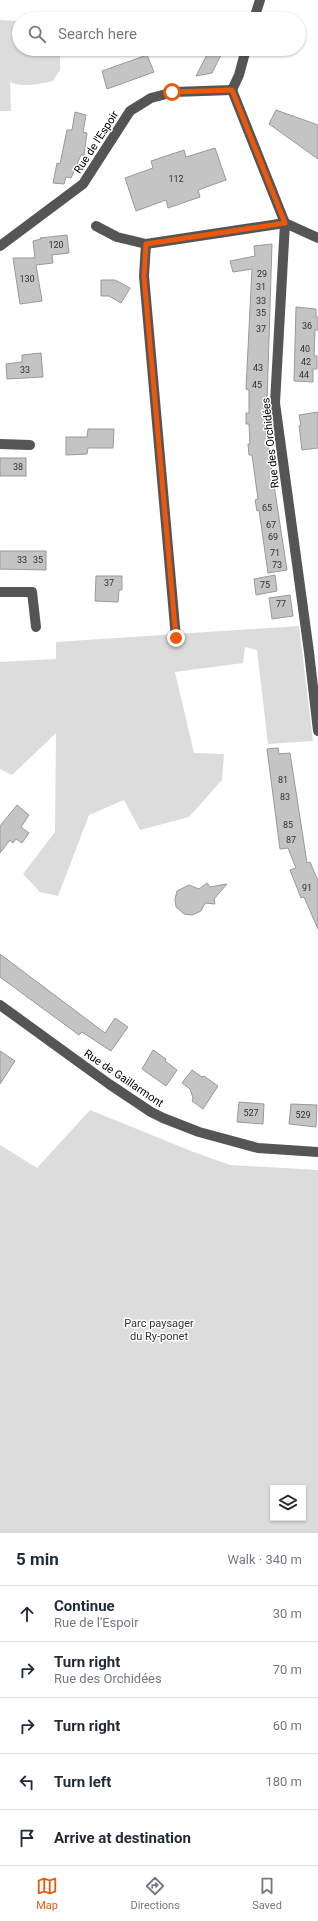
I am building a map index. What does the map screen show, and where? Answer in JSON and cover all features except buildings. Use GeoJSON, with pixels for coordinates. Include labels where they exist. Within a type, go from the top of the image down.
{"type":"FeatureCollection","features":[{"type":"Feature","properties":{"kind":"street"},"geometry":{"type":"LineString","coordinates":[[256,12],[260,0]]}},
{"type":"Feature","properties":{"kind":"street"},"geometry":{"type":"LineString","coordinates":[[232,90],[244,56]]}},
{"type":"Feature","properties":{"kind":"street","name":"Rue des Orchidées"},"geometry":{"type":"LineString","coordinates":[[232,90],[285,223],[275,403],[308,644],[318,731]]}},
{"type":"Feature","properties":{"kind":"street","name":"Rue de l'Espoir"},"geometry":{"type":"LineString","coordinates":[[0,246],[83,184],[130,111],[151,98],[174,92],[232,90]]}},
{"type":"Feature","properties":{"kind":"street"},"geometry":{"type":"LineString","coordinates":[[96,226],[117,237],[146,244],[285,223],[318,238]]}},
{"type":"Feature","properties":{"kind":"street"},"geometry":{"type":"LineString","coordinates":[[146,244],[144,276],[176,638]]}},
{"type":"Feature","properties":{"kind":"street"},"geometry":{"type":"LineString","coordinates":[[0,444],[30,445]]}},
{"type":"Feature","properties":{"kind":"street"},"geometry":{"type":"LineString","coordinates":[[0,592],[32,592],[36,627]]}},
{"type":"Feature","properties":{"kind":"street","name":"Rue de Gaillarmont"},"geometry":{"type":"LineString","coordinates":[[0,1005],[109,1084],[163,1118],[199,1132],[258,1148],[318,1152]]}},
{"type":"Feature","properties":{"kind":"green space"},"geometry":{"type":"Polygon","coordinates":[[[0,20],[12,21],[12,56],[60,56],[60,70],[53,81],[26,85],[10,82],[11,111],[0,111],[0,20]]]}},
{"type":"Feature","properties":{"kind":"green space"},"geometry":{"type":"Polygon","coordinates":[[[299,626],[313,741],[268,744],[257,650],[245,647],[243,663],[175,672],[194,753],[224,754],[222,780],[189,817],[140,830],[124,800],[89,815],[58,896],[40,892],[23,874],[55,832],[56,733],[12,775],[0,769],[0,662],[56,659],[56,642],[299,626]]]}},
{"type":"Feature","properties":{"kind":"green space","name":"Parc paysager du Ry-ponet"},"geometry":{"type":"Polygon","coordinates":[[[90,1110],[191,1151],[230,1165],[318,1170],[318,1533],[0,1533],[0,1145],[37,1168],[90,1110]]]}},
{"type":"Feature","properties":{"kind":"route"},"geometry":{"type":"LineString","coordinates":[[172,92],[232,90],[285,223],[146,244],[144,276],[176,638]]}}]}
